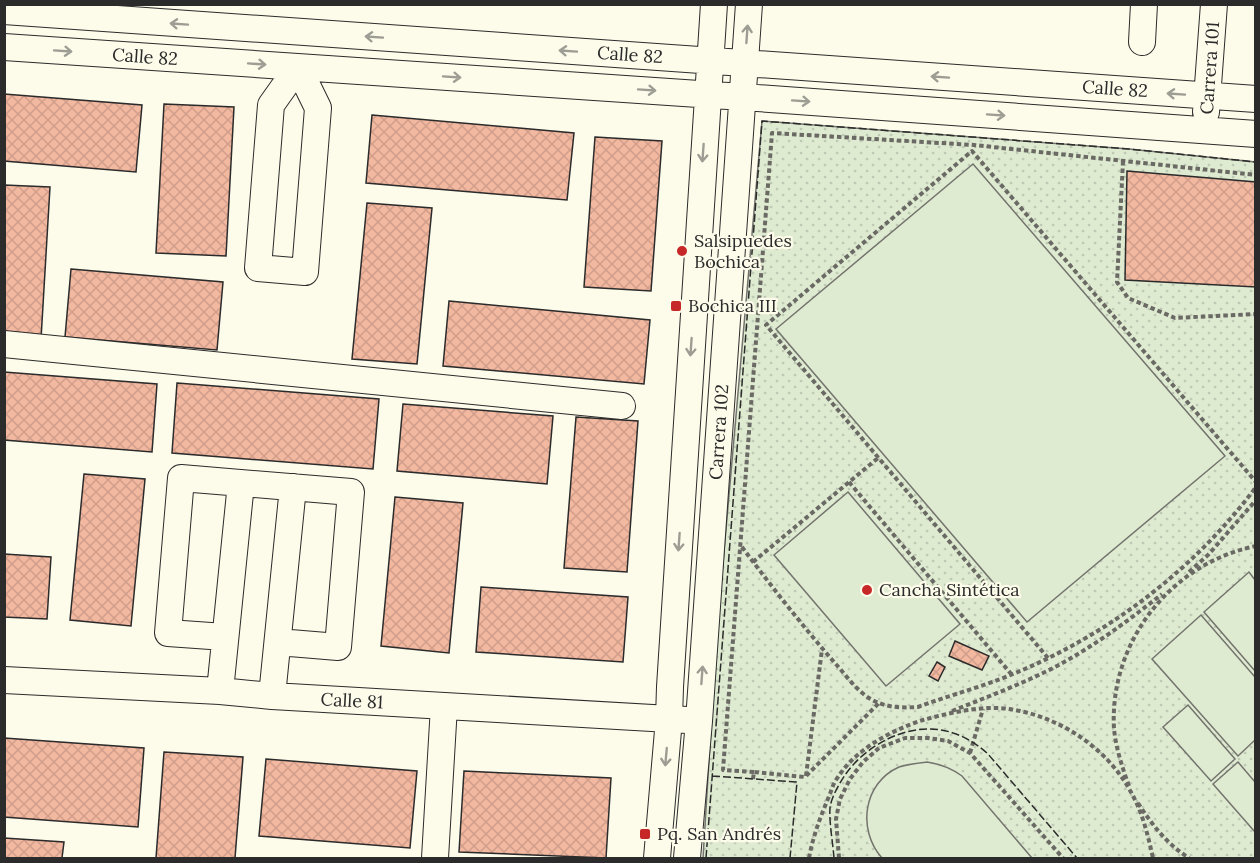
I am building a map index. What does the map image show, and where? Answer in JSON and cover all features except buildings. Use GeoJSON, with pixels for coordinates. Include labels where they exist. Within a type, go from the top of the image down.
{"type":"FeatureCollection","features":[{"type":"Feature","properties":{"kind":"street","name":"Carrera 102"},"geometry":{"type":"LineString","coordinates":[[657,858],[669,719],[714,4]]}},
{"type":"Feature","properties":{"kind":"street","name":"Carrera 102"},"geometry":{"type":"LineString","coordinates":[[687,858],[699,721],[749,4]]}},
{"type":"Feature","properties":{"kind":"street"},"geometry":{"type":"LineString","coordinates":[[1142,42],[1144,4]]}},
{"type":"Feature","properties":{"kind":"street","name":"Carrera 101"},"geometry":{"type":"LineString","coordinates":[[1206,131],[1214,4]]}},
{"type":"Feature","properties":{"kind":"street","name":"Calle 82"},"geometry":{"type":"LineString","coordinates":[[4,11],[131,12],[304,32],[1256,99]]}},
{"type":"Feature","properties":{"kind":"street"},"geometry":{"type":"LineString","coordinates":[[122,55],[131,12]]}},
{"type":"Feature","properties":{"kind":"street"},"geometry":{"type":"LineString","coordinates":[[298,67],[318,108],[305,272],[258,268],[271,105],[298,67],[304,32]]}},
{"type":"Feature","properties":{"kind":"street","name":"Calle 82"},"geometry":{"type":"LineString","coordinates":[[4,47],[708,94],[1256,134]]}},
{"type":"Feature","properties":{"kind":"street"},"geometry":{"type":"LineString","coordinates":[[4,344],[622,406]]}},
{"type":"Feature","properties":{"kind":"street"},"geometry":{"type":"LineString","coordinates":[[225,638],[168,633],[181,478],[351,492],[338,647],[278,642]]}},
{"type":"Feature","properties":{"kind":"street"},"geometry":{"type":"LineString","coordinates":[[220,691],[241,483]]}},
{"type":"Feature","properties":{"kind":"street"},"geometry":{"type":"LineString","coordinates":[[272,696],[293,487]]}},
{"type":"Feature","properties":{"kind":"street","name":"Calle 81"},"geometry":{"type":"LineString","coordinates":[[4,680],[699,721]]}},
{"type":"Feature","properties":{"kind":"street"},"geometry":{"type":"LineString","coordinates":[[435,858],[444,706]]}},
{"type":"Feature","properties":{"kind":"path"},"geometry":{"type":"LineString","coordinates":[[805,777],[723,770],[772,133],[974,145],[1256,175]]}},
{"type":"Feature","properties":{"kind":"path"},"geometry":{"type":"LineString","coordinates":[[766,325],[972,151],[1256,482]]}},
{"type":"Feature","properties":{"kind":"path"},"geometry":{"type":"LineString","coordinates":[[1123,161],[1117,282],[1128,298],[1176,318],[1256,314]]}},
{"type":"Feature","properties":{"kind":"path"},"geometry":{"type":"LineString","coordinates":[[758,324],[766,325],[1048,658]]}},
{"type":"Feature","properties":{"kind":"path"},"geometry":{"type":"LineString","coordinates":[[753,562],[878,458]]}},
{"type":"Feature","properties":{"kind":"path"},"geometry":{"type":"LineString","coordinates":[[849,482],[1012,675]]}},
{"type":"Feature","properties":{"kind":"path"},"geometry":{"type":"LineString","coordinates":[[741,546],[859,690],[879,703],[903,708],[918,706],[1012,675],[1109,624],[1142,601],[1187,563],[1229,520],[1256,487]]}},
{"type":"Feature","properties":{"kind":"path"},"geometry":{"type":"LineString","coordinates":[[1153,858],[1147,830],[1120,762],[1114,729],[1116,695],[1123,662],[1137,631],[1156,603],[1209,554],[1256,500]]}},
{"type":"Feature","properties":{"kind":"path"},"geometry":{"type":"LineString","coordinates":[[939,716],[1018,685],[1054,667],[1126,623],[1181,580],[1209,562],[1240,549],[1256,546]]}},
{"type":"Feature","properties":{"kind":"path"},"geometry":{"type":"LineString","coordinates":[[805,777],[823,648]]}},
{"type":"Feature","properties":{"kind":"path"},"geometry":{"type":"LineString","coordinates":[[805,777],[879,703]]}},
{"type":"Feature","properties":{"kind":"path"},"geometry":{"type":"LineString","coordinates":[[970,753],[983,709]]}},
{"type":"Feature","properties":{"kind":"path"},"geometry":{"type":"LineString","coordinates":[[809,858],[812,838],[837,777],[852,761],[872,744],[902,727],[960,711],[983,709],[1007,709],[1032,714],[1074,732],[1093,746],[1114,767],[1153,826],[1180,853],[1189,858]]}},
{"type":"Feature","properties":{"kind":"path"},"geometry":{"type":"LineString","coordinates":[[839,858],[836,819],[840,799],[850,779],[863,762],[879,748],[905,738],[948,741],[970,753],[1063,858]]}},
{"type":"Feature","properties":{"kind":"path"},"geometry":{"type":"LineString","coordinates":[[753,779],[754,772]]}},
{"type":"Feature","properties":{"kind":"green space"},"geometry":{"type":"Polygon","coordinates":[[[762,121],[1129,149],[1255,162],[1255,858],[703,858],[717,631],[762,121]]]}},
{"type":"Feature","properties":{"kind":"green space"},"geometry":{"type":"Polygon","coordinates":[[[973,164],[1225,456],[1027,622],[776,329],[973,164]]]}},
{"type":"Feature","properties":{"kind":"green space","name":"Cancha Sintética"},"geometry":{"type":"Polygon","coordinates":[[[848,492],[960,624],[886,686],[774,555],[848,492]]]}},
{"type":"Feature","properties":{"kind":"green space"},"geometry":{"type":"Polygon","coordinates":[[[1249,572],[1255,580],[1255,671],[1204,612],[1249,572]]]}},
{"type":"Feature","properties":{"kind":"green space"},"geometry":{"type":"Polygon","coordinates":[[[1201,615],[1255,677],[1255,740],[1238,756],[1152,659],[1201,615]]]}},
{"type":"Feature","properties":{"kind":"green space"},"geometry":{"type":"Polygon","coordinates":[[[1188,705],[1235,759],[1211,781],[1163,727],[1188,705]]]}},
{"type":"Feature","properties":{"kind":"green space"},"geometry":{"type":"Polygon","coordinates":[[[927,762],[946,767],[962,776],[1032,858],[882,858],[869,834],[867,821],[871,795],[887,774],[909,764],[927,762]]]}},
{"type":"Feature","properties":{"kind":"green space"},"geometry":{"type":"Polygon","coordinates":[[[1238,762],[1255,782],[1255,832],[1213,784],[1238,762]]]}},
{"type":"Feature","properties":{"kind":"fence"},"geometry":{"type":"LineString","coordinates":[[706,858],[762,121],[1129,149],[1256,162]]}},
{"type":"Feature","properties":{"kind":"fence"},"geometry":{"type":"LineString","coordinates":[[834,858],[830,808],[845,775],[854,763],[879,744],[907,732],[923,729],[938,729],[958,735],[988,754],[1077,858]]}},
{"type":"Feature","properties":{"kind":"fence"},"geometry":{"type":"LineString","coordinates":[[712,776],[797,782],[790,858]]}},
{"type":"Feature","properties":{"kind":"place","name":"Salsipuedes Bochica"},"geometry":{"type":"Point","coordinates":[682,251]}},
{"type":"Feature","properties":{"kind":"place","name":"Bochica III"},"geometry":{"type":"Point","coordinates":[676,306]}},
{"type":"Feature","properties":{"kind":"place","name":"Cancha Sintética"},"geometry":{"type":"Point","coordinates":[867,590]}},
{"type":"Feature","properties":{"kind":"place","name":"Pq. San Andrés"},"geometry":{"type":"Point","coordinates":[645,834]}}]}
